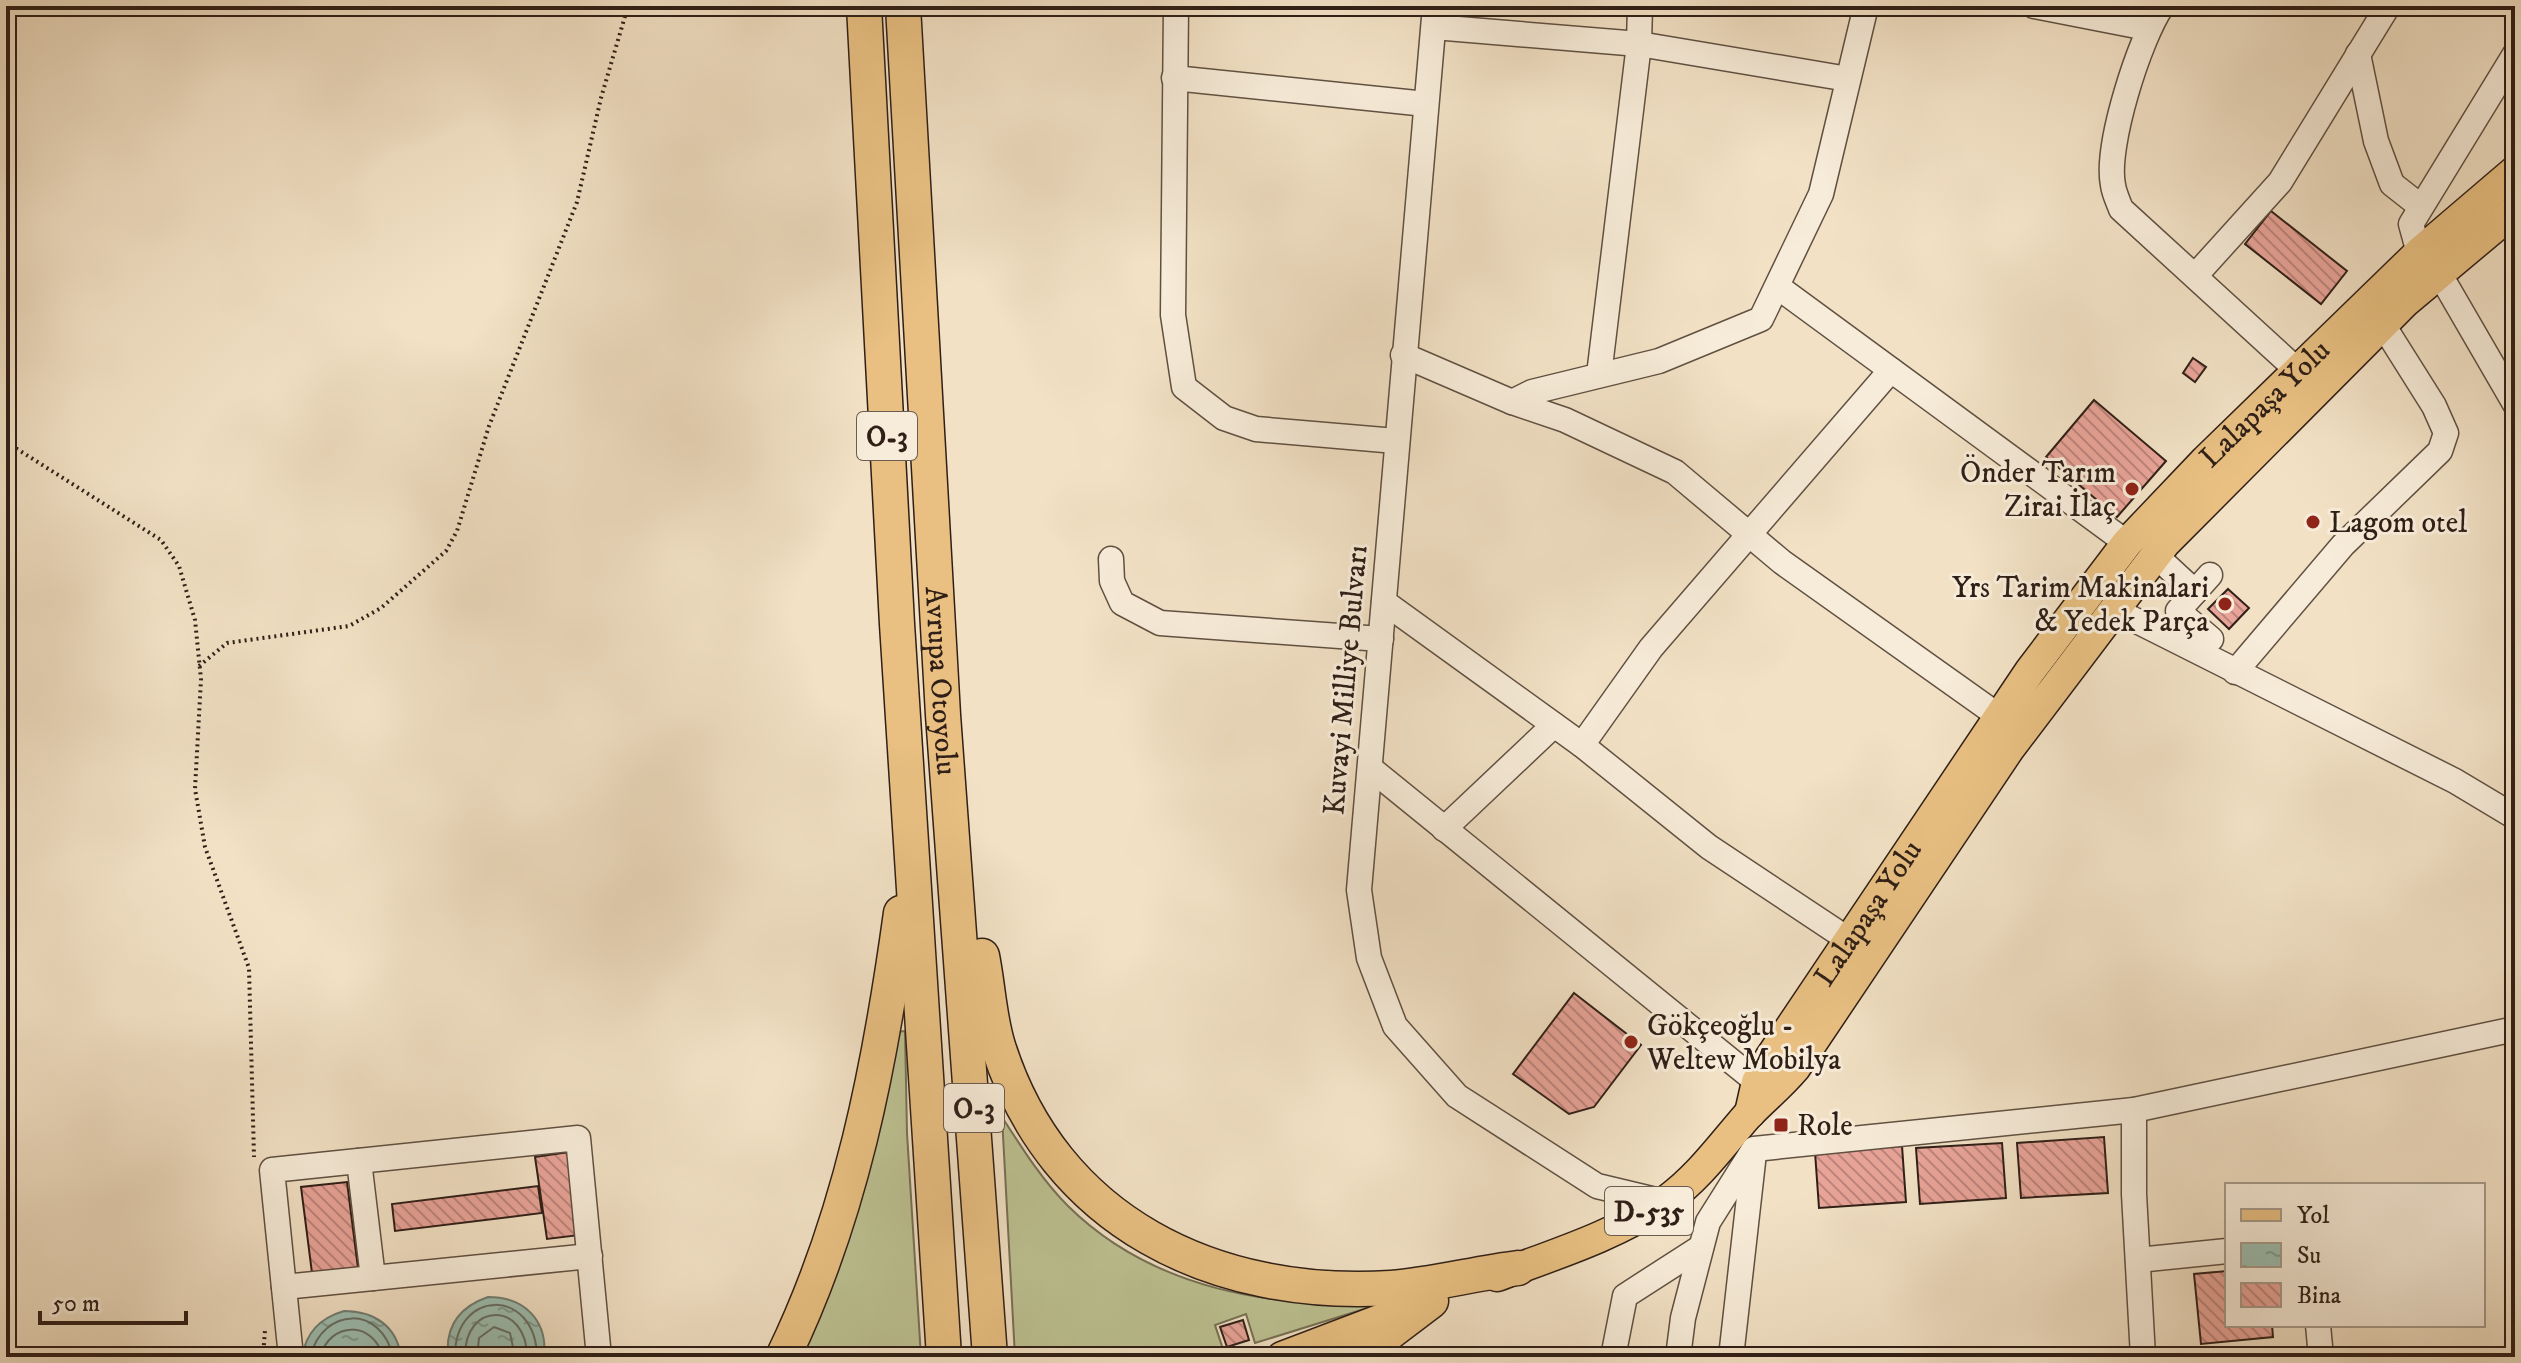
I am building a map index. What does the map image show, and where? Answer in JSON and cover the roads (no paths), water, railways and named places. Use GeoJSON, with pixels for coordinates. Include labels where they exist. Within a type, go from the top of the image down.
{"type":"FeatureCollection","features":[{"type":"Feature","properties":{"kind":"highway","name":"Avrupa Otoyolu"},"geometry":{"type":"LineString","coordinates":[[864,6],[912,866],[944,1357]]}},
{"type":"Feature","properties":{"kind":"highway","name":"Avrupa Otoyolu"},"geometry":{"type":"LineString","coordinates":[[903,6],[954,859],[990,1357]]}},
{"type":"Feature","properties":{"kind":"highway"},"geometry":{"type":"LineString","coordinates":[[954,859],[980,948],[998,1045],[1010,1077],[1052,1150],[1089,1193],[1130,1229],[1207,1264],[1256,1277],[1316,1287],[1394,1288],[1518,1268]]}},
{"type":"Feature","properties":{"kind":"highway"},"geometry":{"type":"LineString","coordinates":[[783,1357],[818,1280],[839,1220],[887,1014],[902,905],[912,866]]}},
{"type":"Feature","properties":{"kind":"highway"},"geometry":{"type":"LineString","coordinates":[[1357,1357],[1431,1301]]}},
{"type":"Feature","properties":{"kind":"main road","name":"Lalapaşa Yolu"},"geometry":{"type":"LineString","coordinates":[[1749,1128],[1795,1068],[1958,823],[2155,555],[2383,325],[2429,263],[2515,171]]}},
{"type":"Feature","properties":{"kind":"main road","name":"Lalapaşa Yolu"},"geometry":{"type":"LineString","coordinates":[[1749,1128],[1757,1082],[2000,717],[2075,608],[2127,543],[2297,370],[2429,263],[2515,210]]}},
{"type":"Feature","properties":{"kind":"main road","name":"D-535"},"geometry":{"type":"LineString","coordinates":[[1282,1357],[1629,1223],[1664,1202],[1749,1128]]}},
{"type":"Feature","properties":{"kind":"street"},"geometry":{"type":"LineString","coordinates":[[1176,6],[1173,315],[1184,387],[1224,418],[1256,429],[1396,441]]}},
{"type":"Feature","properties":{"kind":"street"},"geometry":{"type":"LineString","coordinates":[[1599,375],[1639,44],[1640,6]]}},
{"type":"Feature","properties":{"kind":"street"},"geometry":{"type":"LineString","coordinates":[[1512,402],[1532,392],[1659,361],[1761,319],[1821,194],[1866,6]]}},
{"type":"Feature","properties":{"kind":"street"},"geometry":{"type":"LineString","coordinates":[[2034,6],[2147,28]]}},
{"type":"Feature","properties":{"kind":"street"},"geometry":{"type":"LineString","coordinates":[[2162,6],[2147,28],[2122,108],[2112,183],[2121,209],[2297,370]]}},
{"type":"Feature","properties":{"kind":"street"},"geometry":{"type":"LineString","coordinates":[[2195,276],[2280,182],[2388,6]]}},
{"type":"Feature","properties":{"kind":"street"},"geometry":{"type":"LineString","coordinates":[[1434,16],[1639,44],[1848,79]]}},
{"type":"Feature","properties":{"kind":"street","name":"Kuvayi Milliye Bulvarı"},"geometry":{"type":"LineString","coordinates":[[1434,16],[1359,890],[1369,958],[1395,1026],[1457,1096],[1597,1186],[1664,1202]]}},
{"type":"Feature","properties":{"kind":"street"},"geometry":{"type":"LineString","coordinates":[[2358,54],[2376,141],[2392,184],[2420,206]]}},
{"type":"Feature","properties":{"kind":"street"},"geometry":{"type":"LineString","coordinates":[[2515,54],[2411,224],[2429,263],[2515,404]]}},
{"type":"Feature","properties":{"kind":"street"},"geometry":{"type":"LineString","coordinates":[[1174,78],[1426,104]]}},
{"type":"Feature","properties":{"kind":"street"},"geometry":{"type":"LineString","coordinates":[[1778,287],[2127,543]]}},
{"type":"Feature","properties":{"kind":"street"},"geometry":{"type":"LineString","coordinates":[[2235,672],[2343,545],[2440,451],[2446,433],[2434,406],[2383,325]]}},
{"type":"Feature","properties":{"kind":"street"},"geometry":{"type":"LineString","coordinates":[[1403,355],[1512,402],[1565,420],[1675,472],[1782,562],[2000,717]]}},
{"type":"Feature","properties":{"kind":"street"},"geometry":{"type":"LineString","coordinates":[[1582,745],[1651,648],[1747,533],[1891,370]]}},
{"type":"Feature","properties":{"kind":"street"},"geometry":{"type":"LineString","coordinates":[[2155,555],[2202,584],[2178,611],[2211,639]]}},
{"type":"Feature","properties":{"kind":"street"},"geometry":{"type":"LineString","coordinates":[[1111,559],[1112,581],[1122,603],[1160,623],[1381,639]]}},
{"type":"Feature","properties":{"kind":"street"},"geometry":{"type":"LineString","coordinates":[[1384,602],[1582,745],[1709,847],[1849,940]]}},
{"type":"Feature","properties":{"kind":"street"},"geometry":{"type":"LineString","coordinates":[[2113,609],[2455,781],[2515,817]]}},
{"type":"Feature","properties":{"kind":"street"},"geometry":{"type":"LineString","coordinates":[[1444,829],[1554,725]]}},
{"type":"Feature","properties":{"kind":"street"},"geometry":{"type":"LineString","coordinates":[[1370,768],[1757,1082]]}},
{"type":"Feature","properties":{"kind":"street"},"geometry":{"type":"LineString","coordinates":[[1749,1128],[2134,1110],[2515,1026]]}},
{"type":"Feature","properties":{"kind":"street"},"geometry":{"type":"LineString","coordinates":[[2134,1110],[2143,1357]]}},
{"type":"Feature","properties":{"kind":"street"},"geometry":{"type":"LineString","coordinates":[[1678,1357],[1708,1222],[1749,1128]]}},
{"type":"Feature","properties":{"kind":"street"},"geometry":{"type":"LineString","coordinates":[[1731,1357],[1749,1128]]}},
{"type":"Feature","properties":{"kind":"street"},"geometry":{"type":"LineString","coordinates":[[291,1357],[272,1170],[578,1138],[599,1357]]}},
{"type":"Feature","properties":{"kind":"street"},"geometry":{"type":"LineString","coordinates":[[359,1161],[373,1278]]}},
{"type":"Feature","properties":{"kind":"street"},"geometry":{"type":"LineString","coordinates":[[1613,1357],[1625,1296],[1701,1247]]}},
{"type":"Feature","properties":{"kind":"street"},"geometry":{"type":"LineString","coordinates":[[2138,1260],[2225,1251]]}},
{"type":"Feature","properties":{"kind":"street"},"geometry":{"type":"LineString","coordinates":[[284,1287],[590,1256]]}},
{"type":"Feature","properties":{"kind":"street"},"geometry":{"type":"LineString","coordinates":[[2318,1327],[2321,1357]]}},
{"type":"Feature","properties":{"kind":"water"},"geometry":{"type":"Polygon","coordinates":[[[488,1297],[512,1301],[531,1313],[542,1332],[544,1357],[448,1357],[449,1336],[456,1319],[469,1306],[488,1297]]]}},
{"type":"Feature","properties":{"kind":"water"},"geometry":{"type":"Polygon","coordinates":[[[344,1311],[365,1314],[382,1322],[395,1337],[401,1357],[302,1357],[307,1340],[316,1327],[344,1311]]]}},
{"type":"Feature","properties":{"kind":"place","name":"Önder Tarım Zirai İlaç"},"geometry":{"type":"Point","coordinates":[2132,489]}},
{"type":"Feature","properties":{"kind":"place","name":"Lagom otel"},"geometry":{"type":"Point","coordinates":[2313,522]}},
{"type":"Feature","properties":{"kind":"place","name":"Yrs Tarim Makinalari & Yedek Parça"},"geometry":{"type":"Point","coordinates":[2225,604]}},
{"type":"Feature","properties":{"kind":"place","name":"Gökçeoğlu - Weltew Mobilya"},"geometry":{"type":"Point","coordinates":[1631,1042]}},
{"type":"Feature","properties":{"kind":"place","name":"Role"},"geometry":{"type":"Point","coordinates":[1781,1125]}}]}
